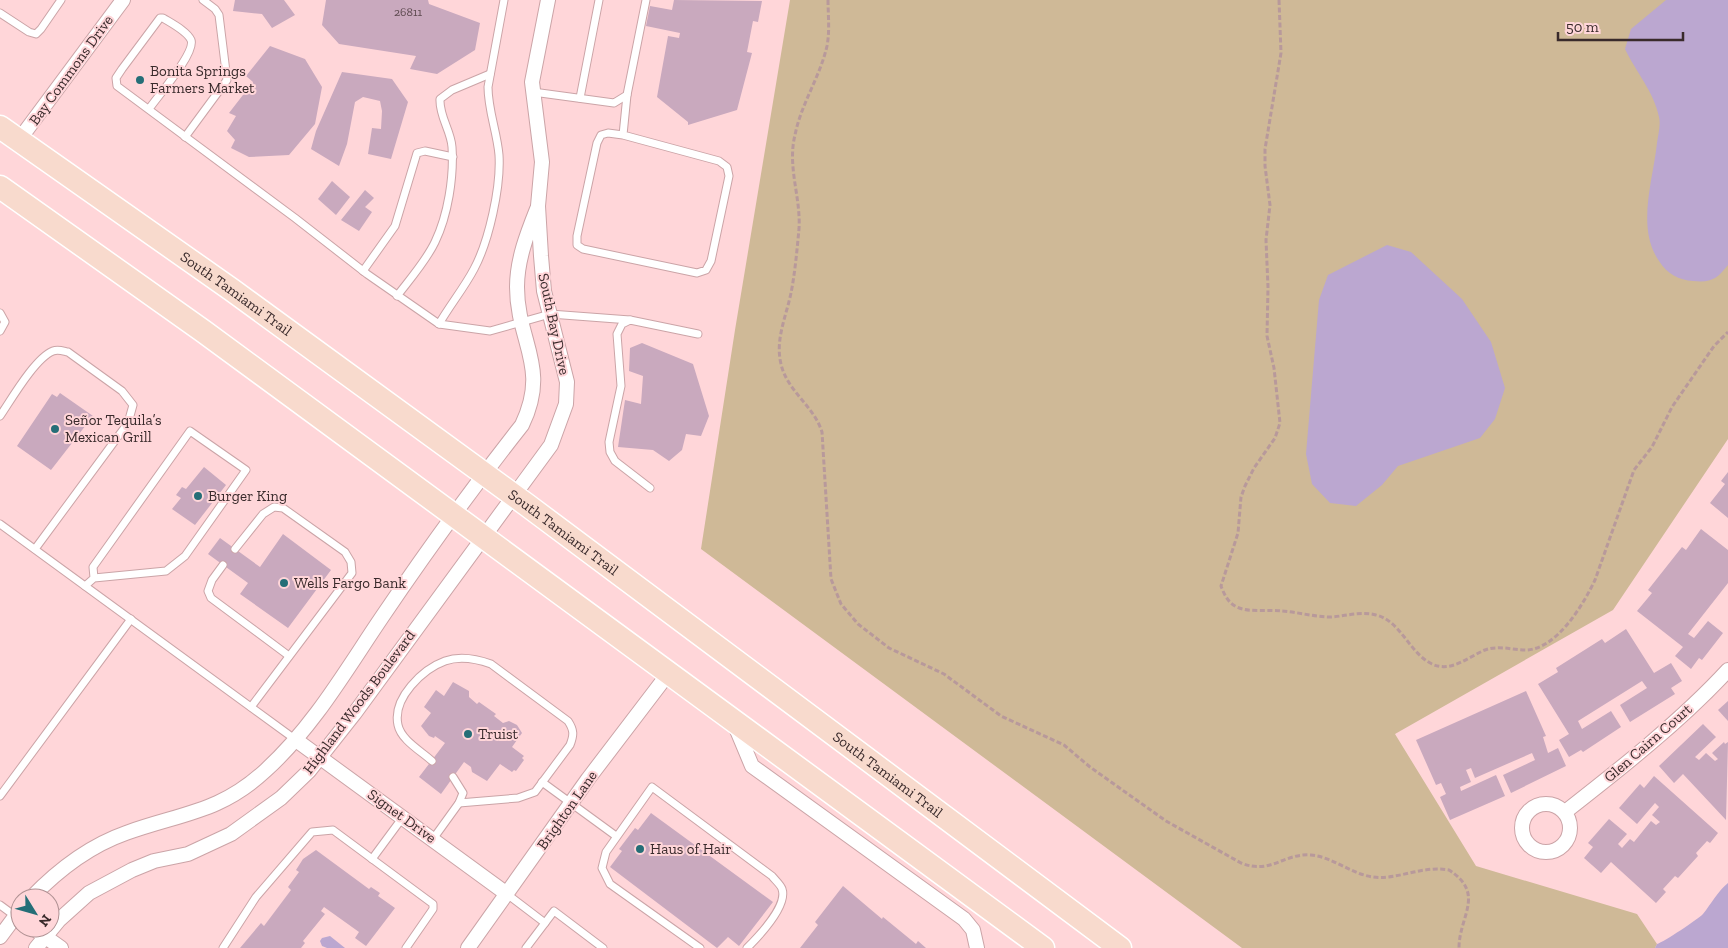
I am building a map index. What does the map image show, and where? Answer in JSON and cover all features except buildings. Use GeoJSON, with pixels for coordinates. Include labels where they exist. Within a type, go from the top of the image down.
{"type":"FeatureCollection","features":[{"type":"Feature","properties":{"kind":"main road","name":"South Tamiami Trail"},"geometry":{"type":"LineString","coordinates":[[0,127],[232,290],[514,495],[1120,948]]}},
{"type":"Feature","properties":{"kind":"main road"},"geometry":{"type":"LineString","coordinates":[[0,187],[212,336],[1035,946]]}},
{"type":"Feature","properties":{"kind":"street","name":"Bay Commons Drive"},"geometry":{"type":"LineString","coordinates":[[19,140],[123,0]]}},
{"type":"Feature","properties":{"kind":"street","name":"South Bay Drive"},"geometry":{"type":"LineString","coordinates":[[482,536],[551,445],[566,404],[567,382],[544,291],[538,206],[542,162],[532,82],[548,0]]}},
{"type":"Feature","properties":{"kind":"street","name":"South Bay Drive"},"geometry":{"type":"LineString","coordinates":[[454,515],[522,425],[530,408],[534,389],[534,370],[522,322],[517,287],[519,264],[525,239],[538,206]]}},
{"type":"Feature","properties":{"kind":"street","name":"Highland Woods Boulevard"},"geometry":{"type":"LineString","coordinates":[[40,888],[76,858],[108,840],[143,827],[194,814],[230,798],[266,770],[308,727],[454,515]]}},
{"type":"Feature","properties":{"kind":"street","name":"Highland Woods Boulevard"},"geometry":{"type":"LineString","coordinates":[[60,920],[74,905],[110,881],[154,861],[188,854],[231,834],[281,798],[320,757],[482,536]]}},
{"type":"Feature","properties":{"kind":"street","name":"Glen Cairn Court"},"geometry":{"type":"LineString","coordinates":[[1565,812],[1599,786],[1710,690],[1728,670]]}},
{"type":"Feature","properties":{"kind":"street","name":"Brighton Lane"},"geometry":{"type":"LineString","coordinates":[[468,948],[588,779],[668,674]]}},
{"type":"Feature","properties":{"kind":"street"},"geometry":{"type":"LineString","coordinates":[[734,723],[752,766],[964,919],[973,930],[977,948]]}},
{"type":"Feature","properties":{"kind":"street","name":"Signet Drive"},"geometry":{"type":"LineString","coordinates":[[296,740],[507,894]]}},
{"type":"Feature","properties":{"kind":"street"},"geometry":{"type":"LineString","coordinates":[[0,937],[10,925]]}},
{"type":"Feature","properties":{"kind":"street"},"geometry":{"type":"LineString","coordinates":[[48,938],[61,948]]}},
{"type":"Feature","properties":{"kind":"lane"},"geometry":{"type":"LineString","coordinates":[[0,13],[29,32],[36,34],[61,0]]}},
{"type":"Feature","properties":{"kind":"lane"},"geometry":{"type":"LineString","coordinates":[[185,137],[227,80],[219,15],[215,9],[203,0]]}},
{"type":"Feature","properties":{"kind":"lane"},"geometry":{"type":"LineString","coordinates":[[439,324],[481,256],[491,217],[499,167],[496,138],[488,102],[490,74],[504,0]]}},
{"type":"Feature","properties":{"kind":"lane"},"geometry":{"type":"LineString","coordinates":[[580,98],[599,0]]}},
{"type":"Feature","properties":{"kind":"lane"},"geometry":{"type":"LineString","coordinates":[[623,135],[627,95],[646,0]]}},
{"type":"Feature","properties":{"kind":"lane"},"geometry":{"type":"LineString","coordinates":[[149,110],[188,56],[192,44],[190,37],[163,18],[160,18],[116,78],[117,86],[362,271],[439,324],[490,331],[550,314],[630,320],[698,334]]}},
{"type":"Feature","properties":{"kind":"lane"},"geometry":{"type":"LineString","coordinates":[[397,296],[435,243],[451,181],[453,157],[451,139],[439,107],[440,99],[452,90],[490,74]]}},
{"type":"Feature","properties":{"kind":"lane"},"geometry":{"type":"LineString","coordinates":[[533,92],[614,103],[627,95]]}},
{"type":"Feature","properties":{"kind":"lane"},"geometry":{"type":"LineString","coordinates":[[608,133],[623,135],[719,160],[728,167],[729,176],[711,261],[706,270],[697,272],[583,249],[577,244],[577,236],[597,143],[601,135],[608,133]]}},
{"type":"Feature","properties":{"kind":"lane"},"geometry":{"type":"LineString","coordinates":[[362,271],[395,226],[416,153],[425,151],[453,157]]}},
{"type":"Feature","properties":{"kind":"lane"},"geometry":{"type":"LineString","coordinates":[[0,313],[5,322],[0,331]]}},
{"type":"Feature","properties":{"kind":"lane"},"geometry":{"type":"LineString","coordinates":[[630,320],[622,324],[617,334],[621,386],[609,442],[610,452],[615,460],[650,488]]}},
{"type":"Feature","properties":{"kind":"lane"},"geometry":{"type":"LineString","coordinates":[[0,416],[40,361],[52,351],[60,350],[68,352],[122,391],[133,405],[128,423],[35,549]]}},
{"type":"Feature","properties":{"kind":"lane"},"geometry":{"type":"LineString","coordinates":[[85,586],[94,578],[166,571],[172,567],[184,556],[246,470],[190,431],[93,567],[94,578]]}},
{"type":"Feature","properties":{"kind":"lane"},"geometry":{"type":"LineString","coordinates":[[235,549],[263,514],[274,506],[283,508],[345,552],[351,562],[352,573],[251,707]]}},
{"type":"Feature","properties":{"kind":"lane"},"geometry":{"type":"LineString","coordinates":[[0,524],[296,740]]}},
{"type":"Feature","properties":{"kind":"lane"},"geometry":{"type":"LineString","coordinates":[[223,565],[212,580],[208,591],[211,598],[289,656]]}},
{"type":"Feature","properties":{"kind":"lane"},"geometry":{"type":"LineString","coordinates":[[0,796],[131,619]]}},
{"type":"Feature","properties":{"kind":"lane"},"geometry":{"type":"LineString","coordinates":[[432,760],[406,739],[401,731],[398,717],[402,699],[415,681],[446,660],[480,660],[490,664],[568,721],[573,729],[570,745],[535,792],[518,798],[459,803]]}},
{"type":"Feature","properties":{"kind":"lane"},"geometry":{"type":"LineString","coordinates":[[432,839],[459,803],[463,793],[453,777]]}},
{"type":"Feature","properties":{"kind":"lane"},"geometry":{"type":"LineString","coordinates":[[542,782],[616,836]]}},
{"type":"Feature","properties":{"kind":"lane"},"geometry":{"type":"LineString","coordinates":[[700,948],[610,884],[602,868],[606,852],[652,787],[772,876],[782,888],[782,899],[776,913],[747,948]]}},
{"type":"Feature","properties":{"kind":"lane"},"geometry":{"type":"LineString","coordinates":[[372,859],[404,817]]}},
{"type":"Feature","properties":{"kind":"lane"},"geometry":{"type":"LineString","coordinates":[[224,948],[256,897],[312,832],[333,830],[433,904],[433,909],[406,948]]}},
{"type":"Feature","properties":{"kind":"lane"},"geometry":{"type":"LineString","coordinates":[[507,894],[545,923]]}},
{"type":"Feature","properties":{"kind":"lane"},"geometry":{"type":"LineString","coordinates":[[526,948],[554,911],[604,948]]}},
{"type":"Feature","properties":{"kind":"path"},"geometry":{"type":"LineString","coordinates":[[828,0],[829,27],[826,46],[820,69],[799,116],[792,148],[791,164],[799,227],[791,291],[779,348],[784,375],[815,416],[822,432],[831,579],[841,604],[858,624],[889,648],[944,674],[1001,716],[1064,745],[1090,767],[1166,821],[1241,863],[1251,867],[1266,868],[1287,859],[1310,855],[1371,876],[1388,877],[1442,869],[1449,870],[1466,887],[1470,900],[1459,948]]}},
{"type":"Feature","properties":{"kind":"path"},"geometry":{"type":"LineString","coordinates":[[1278,0],[1281,53],[1276,94],[1265,149],[1265,166],[1270,205],[1266,240],[1268,287],[1266,321],[1280,423],[1275,438],[1254,468],[1241,497],[1239,527],[1221,586],[1229,602],[1245,609],[1283,611],[1319,616],[1375,614],[1392,623],[1416,652],[1438,666],[1458,663],[1492,648],[1526,650],[1541,646],[1558,634],[1575,615],[1587,597],[1595,580],[1634,470],[1652,447],[1672,407],[1714,346],[1728,332]]}},
{"type":"Feature","properties":{"kind":"shaded area"},"geometry":{"type":"Polygon","coordinates":[[[790,0],[1728,0],[1728,439],[1613,610],[1395,734],[1476,866],[1637,914],[1657,944],[1655,948],[1242,948],[701,549],[790,0]]]}},
{"type":"Feature","properties":{"kind":"shaded area"},"geometry":{"type":"Polygon","coordinates":[[[1666,0],[1728,0],[1728,265],[1717,277],[1709,281],[1683,279],[1670,273],[1659,261],[1652,248],[1648,234],[1648,204],[1660,120],[1653,99],[1625,49],[1631,29],[1666,0]]]}},
{"type":"Feature","properties":{"kind":"shaded area"},"geometry":{"type":"Polygon","coordinates":[[[1387,245],[1411,252],[1462,299],[1491,342],[1505,388],[1495,419],[1480,438],[1398,466],[1382,485],[1356,506],[1330,503],[1312,484],[1306,454],[1319,300],[1328,275],[1387,245]]]}},
{"type":"Feature","properties":{"kind":"shaded area"},"geometry":{"type":"Polygon","coordinates":[[[1728,883],[1728,948],[1655,948],[1657,944],[1703,914],[1728,883]]]}},
{"type":"Feature","properties":{"kind":"shaded area"},"geometry":{"type":"Polygon","coordinates":[[[330,936],[345,948],[327,948],[322,946],[320,941],[322,938],[330,936]]]}},
{"type":"Feature","properties":{"kind":"place","name":"Bonita Springs Farmers Market"},"geometry":{"type":"Point","coordinates":[140,80]}},
{"type":"Feature","properties":{"kind":"place","name":"Señor Tequila’s Mexican Grill"},"geometry":{"type":"Point","coordinates":[55,429]}},
{"type":"Feature","properties":{"kind":"place","name":"Burger King"},"geometry":{"type":"Point","coordinates":[198,496]}},
{"type":"Feature","properties":{"kind":"place","name":"Wells Fargo Bank"},"geometry":{"type":"Point","coordinates":[284,583]}},
{"type":"Feature","properties":{"kind":"place","name":"Truist"},"geometry":{"type":"Point","coordinates":[468,734]}},
{"type":"Feature","properties":{"kind":"place","name":"Haus of Hair"},"geometry":{"type":"Point","coordinates":[640,849]}}]}
